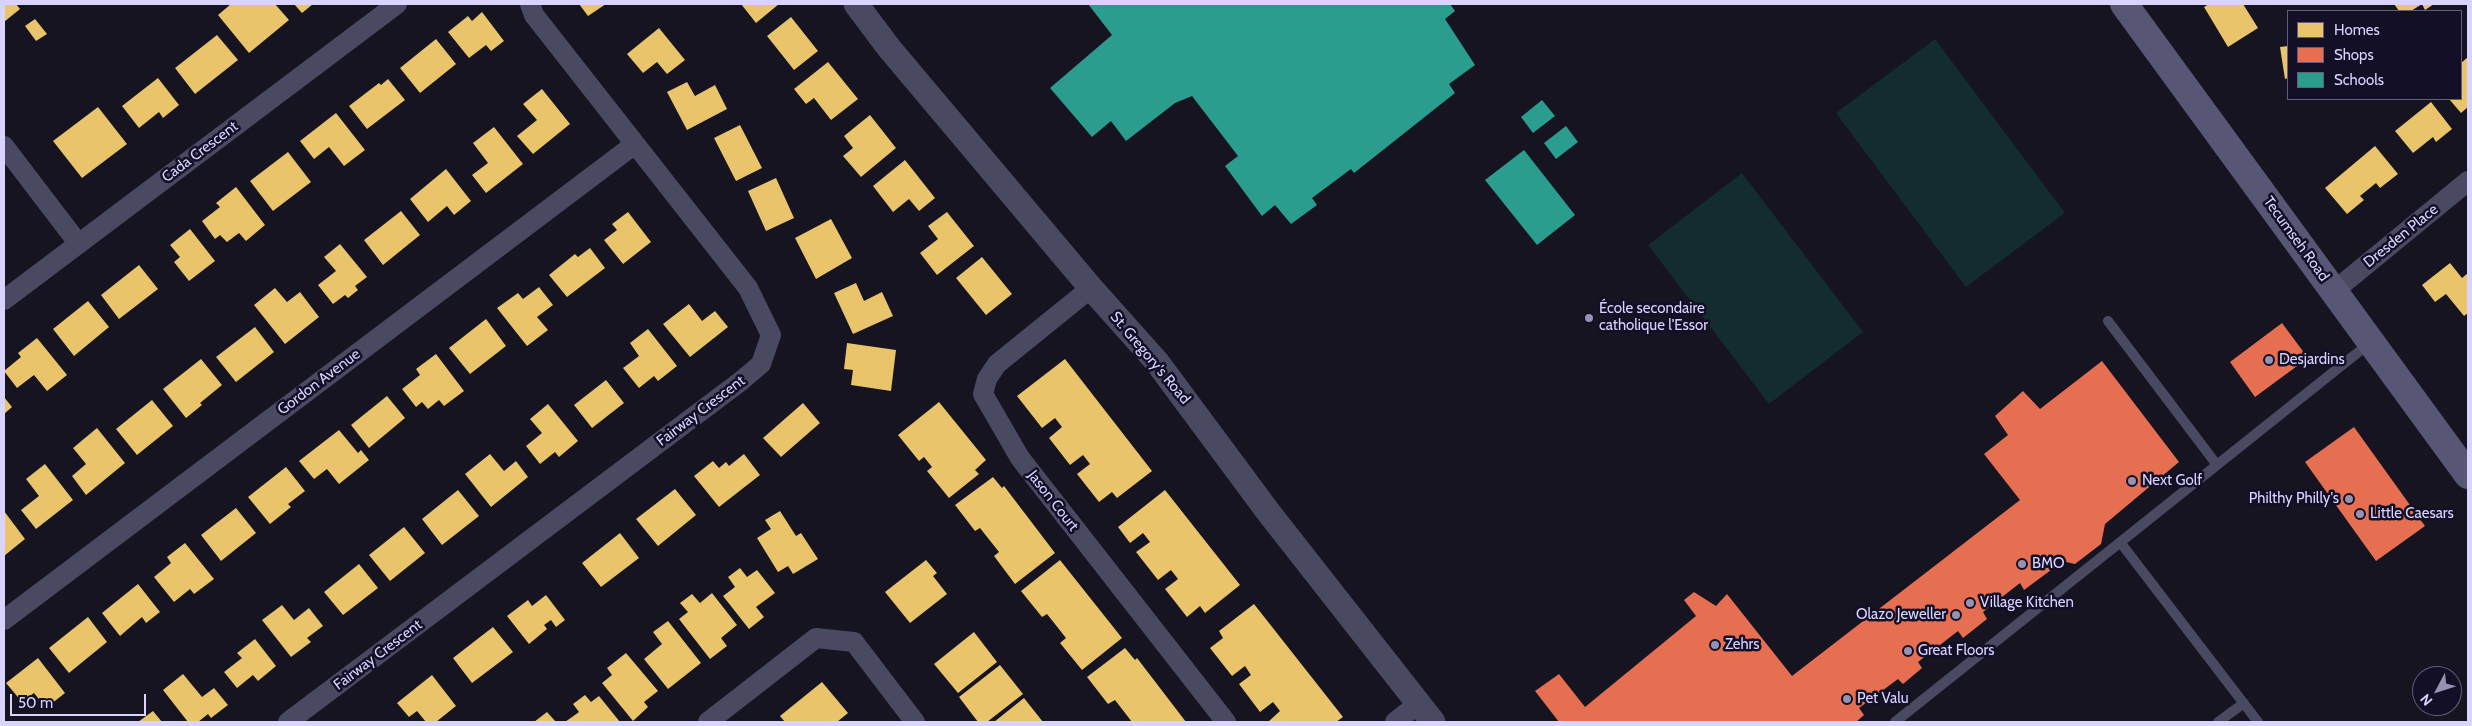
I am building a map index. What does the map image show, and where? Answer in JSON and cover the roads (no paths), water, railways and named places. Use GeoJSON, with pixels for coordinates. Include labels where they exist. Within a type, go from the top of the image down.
{"type":"FeatureCollection","features":[{"type":"Feature","properties":{"kind":"main road","name":"Tecumseh Road"},"geometry":{"type":"LineString","coordinates":[[2124,4],[2468,475]]}},
{"type":"Feature","properties":{"kind":"street","name":"Cada Crescent"},"geometry":{"type":"LineString","coordinates":[[4,300],[397,4]]}},
{"type":"Feature","properties":{"kind":"street","name":"Fairway Crescent"},"geometry":{"type":"LineString","coordinates":[[288,722],[761,364],[771,335],[748,288],[534,15],[530,4]]}},
{"type":"Feature","properties":{"kind":"street","name":"St. Gregory's Road"},"geometry":{"type":"LineString","coordinates":[[856,4],[889,48],[1091,288],[1157,362],[1269,513],[1425,713]]}},
{"type":"Feature","properties":{"kind":"street","name":"Gordon Avenue"},"geometry":{"type":"LineString","coordinates":[[4,620],[635,144]]}},
{"type":"Feature","properties":{"kind":"street"},"geometry":{"type":"LineString","coordinates":[[4,146],[78,243]]}},
{"type":"Feature","properties":{"kind":"street","name":"Dresden Place"},"geometry":{"type":"LineString","coordinates":[[2334,291],[2468,181]]}},
{"type":"Feature","properties":{"kind":"street","name":"Jason Court"},"geometry":{"type":"LineString","coordinates":[[1091,288],[997,364],[987,379],[983,394],[1020,458],[1226,722]]}},
{"type":"Feature","properties":{"kind":"street"},"geometry":{"type":"LineString","coordinates":[[708,722],[816,638],[854,642],[915,722]]}},
{"type":"Feature","properties":{"kind":"street"},"geometry":{"type":"LineString","coordinates":[[1394,722],[1425,713]]}},
{"type":"Feature","properties":{"kind":"lane"},"geometry":{"type":"LineString","coordinates":[[2108,320],[2217,465]]}},
{"type":"Feature","properties":{"kind":"lane"},"geometry":{"type":"LineString","coordinates":[[1895,722],[2371,342]]}},
{"type":"Feature","properties":{"kind":"lane"},"geometry":{"type":"LineString","coordinates":[[2120,542],[2258,722]]}},
{"type":"Feature","properties":{"kind":"lane"},"geometry":{"type":"LineString","coordinates":[[2218,722],[2244,703]]}},
{"type":"Feature","properties":{"kind":"place","name":"École secondaire catholique l'Essor"},"geometry":{"type":"Point","coordinates":[1589,318]}},
{"type":"Feature","properties":{"kind":"place","name":"Desjardins"},"geometry":{"type":"Point","coordinates":[2269,360]}},
{"type":"Feature","properties":{"kind":"place","name":"Next Golf"},"geometry":{"type":"Point","coordinates":[2132,481]}},
{"type":"Feature","properties":{"kind":"place","name":"Philthy Philly's"},"geometry":{"type":"Point","coordinates":[2349,499]}},
{"type":"Feature","properties":{"kind":"place","name":"Little Caesars"},"geometry":{"type":"Point","coordinates":[2360,514]}},
{"type":"Feature","properties":{"kind":"place","name":"BMO"},"geometry":{"type":"Point","coordinates":[2022,564]}},
{"type":"Feature","properties":{"kind":"place","name":"Village Kitchen"},"geometry":{"type":"Point","coordinates":[1970,603]}},
{"type":"Feature","properties":{"kind":"place","name":"Olazo Jeweller"},"geometry":{"type":"Point","coordinates":[1956,615]}},
{"type":"Feature","properties":{"kind":"place","name":"Zehrs"},"geometry":{"type":"Point","coordinates":[1715,645]}},
{"type":"Feature","properties":{"kind":"place","name":"Great Floors"},"geometry":{"type":"Point","coordinates":[1908,651]}},
{"type":"Feature","properties":{"kind":"place","name":"Pet Valu"},"geometry":{"type":"Point","coordinates":[1847,699]}}]}
